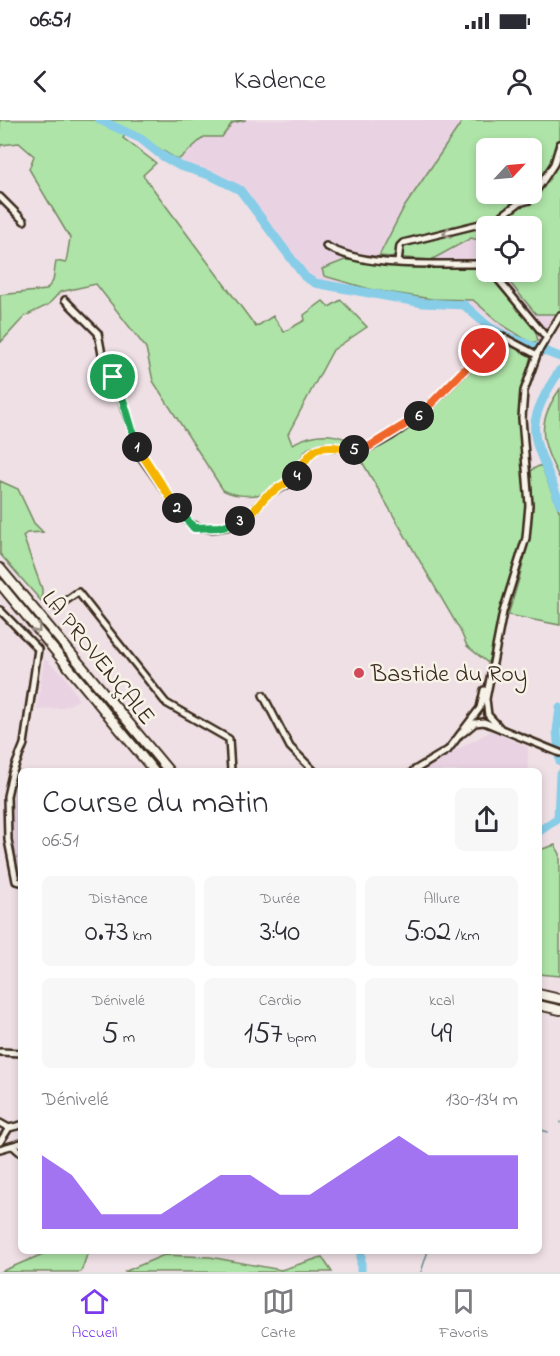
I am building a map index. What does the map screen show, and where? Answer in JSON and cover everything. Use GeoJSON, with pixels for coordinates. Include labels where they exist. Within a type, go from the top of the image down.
{"type":"FeatureCollection","features":[{"type":"Feature","properties":{"kind":"highway","name":"LA PROVENÇALE"},"geometry":{"type":"LineString","coordinates":[[0,568],[167,768]]}},
{"type":"Feature","properties":{"kind":"highway","name":"LA PROVENÇALE"},"geometry":{"type":"LineString","coordinates":[[0,584],[152,768]]}},
{"type":"Feature","properties":{"kind":"highway"},"geometry":{"type":"LineString","coordinates":[[542,995],[560,999]]}},
{"type":"Feature","properties":{"kind":"highway"},"geometry":{"type":"LineString","coordinates":[[542,1006],[560,1010]]}},
{"type":"Feature","properties":{"kind":"street"},"geometry":{"type":"LineString","coordinates":[[398,262],[400,246],[403,243],[496,220],[519,203],[530,200],[547,174],[560,144]]}},
{"type":"Feature","properties":{"kind":"street"},"geometry":{"type":"LineString","coordinates":[[0,197],[24,221]]}},
{"type":"Feature","properties":{"kind":"street"},"geometry":{"type":"LineString","coordinates":[[326,246],[346,256],[398,262],[476,264]]}},
{"type":"Feature","properties":{"kind":"street"},"geometry":{"type":"LineString","coordinates":[[500,282],[546,337]]}},
{"type":"Feature","properties":{"kind":"street"},"geometry":{"type":"LineString","coordinates":[[65,300],[98,333],[103,360],[119,391],[141,457],[186,520],[194,528],[205,530],[228,525],[251,514],[266,496],[297,477],[309,453],[321,447],[338,446],[352,450],[367,448],[418,417],[501,336],[538,354]]}},
{"type":"Feature","properties":{"kind":"street"},"geometry":{"type":"LineString","coordinates":[[479,721],[476,711],[480,708],[503,612],[526,538],[529,497],[522,405],[527,381],[538,354],[560,316]]}},
{"type":"Feature","properties":{"kind":"street"},"geometry":{"type":"LineString","coordinates":[[57,607],[78,592],[165,703],[228,739],[231,768]]}},
{"type":"Feature","properties":{"kind":"street"},"geometry":{"type":"LineString","coordinates":[[0,610],[38,649],[24,744],[12,774],[6,807],[8,840],[18,881]]}},
{"type":"Feature","properties":{"kind":"street"},"geometry":{"type":"LineString","coordinates":[[418,768],[448,750],[463,733],[488,713],[488,680]]}},
{"type":"Feature","properties":{"kind":"street"},"geometry":{"type":"LineString","coordinates":[[263,695],[290,747],[311,768]]}},
{"type":"Feature","properties":{"kind":"street"},"geometry":{"type":"LineString","coordinates":[[480,708],[488,713],[501,729]]}},
{"type":"Feature","properties":{"kind":"street"},"geometry":{"type":"LineString","coordinates":[[479,721],[560,753]]}},
{"type":"Feature","properties":{"kind":"street"},"geometry":{"type":"LineString","coordinates":[[0,1052],[18,1053]]}},
{"type":"Feature","properties":{"kind":"street"},"geometry":{"type":"LineString","coordinates":[[0,1123],[9,1128],[18,1127]]}},
{"type":"Feature","properties":{"kind":"street"},"geometry":{"type":"LineString","coordinates":[[0,1142],[9,1128]]}},
{"type":"Feature","properties":{"kind":"street"},"geometry":{"type":"LineString","coordinates":[[5,1135],[18,1151]]}},
{"type":"Feature","properties":{"kind":"street"},"geometry":{"type":"LineString","coordinates":[[0,1149],[18,1145]]}},
{"type":"Feature","properties":{"kind":"shaded area"},"geometry":{"type":"Polygon","coordinates":[[[100,120],[560,120],[560,314],[538,345],[506,332],[481,312],[464,305],[423,303],[315,283],[305,277],[240,190],[212,176],[180,166],[141,139],[100,120]]]}},
{"type":"Feature","properties":{"kind":"shaded area"},"geometry":{"type":"Polygon","coordinates":[[[44,658],[65,676],[79,700],[62,708],[37,710],[44,658]]]}},
{"type":"Feature","properties":{"kind":"shaded area"},"geometry":{"type":"Polygon","coordinates":[[[491,731],[528,747],[528,768],[423,768],[491,731]]]}},
{"type":"Feature","properties":{"kind":"shaded area"},"geometry":{"type":"Polygon","coordinates":[[[18,785],[18,868],[13,854],[9,821],[12,786],[18,785]]]}},
{"type":"Feature","properties":{"kind":"green space"},"geometry":{"type":"Polygon","coordinates":[[[0,120],[246,120],[232,123],[222,137],[204,137],[178,160],[128,130],[123,138],[156,163],[143,175],[256,327],[273,316],[284,332],[305,320],[304,315],[323,301],[329,307],[341,300],[367,327],[333,350],[288,434],[292,444],[310,437],[328,435],[344,438],[361,448],[343,445],[318,447],[305,456],[289,483],[272,492],[240,495],[223,490],[153,381],[146,348],[96,284],[60,292],[48,305],[25,316],[1,342],[0,295],[46,290],[53,281],[56,261],[66,263],[70,238],[29,169],[34,156],[19,143],[1,145],[0,148],[0,120]]]}},
{"type":"Feature","properties":{"kind":"green space"},"geometry":{"type":"Polygon","coordinates":[[[463,120],[560,120],[560,310],[558,314],[536,314],[509,282],[542,282],[542,216],[476,216],[476,239],[471,238],[431,260],[379,256],[403,209],[463,120]]]}},
{"type":"Feature","properties":{"kind":"green space"},"geometry":{"type":"Polygon","coordinates":[[[345,260],[476,268],[476,282],[495,282],[535,329],[538,341],[531,343],[501,324],[473,300],[432,299],[373,290],[324,276],[322,269],[345,260]]]}},
{"type":"Feature","properties":{"kind":"green space"},"geometry":{"type":"Polygon","coordinates":[[[506,341],[531,355],[519,405],[526,498],[523,534],[488,663],[467,646],[460,630],[357,453],[365,452],[410,426],[496,342],[506,341]]]}},
{"type":"Feature","properties":{"kind":"green space"},"geometry":{"type":"Polygon","coordinates":[[[560,389],[560,479],[548,454],[544,423],[552,401],[560,389]]]}},
{"type":"Feature","properties":{"kind":"green space"},"geometry":{"type":"Polygon","coordinates":[[[541,465],[560,513],[560,625],[508,615],[519,579],[530,526],[531,470],[541,465]]]}},
{"type":"Feature","properties":{"kind":"green space"},"geometry":{"type":"Polygon","coordinates":[[[0,481],[18,489],[34,523],[43,532],[27,533],[23,536],[42,589],[42,602],[0,554],[0,481]]]}},
{"type":"Feature","properties":{"kind":"green space"},"geometry":{"type":"Polygon","coordinates":[[[555,845],[560,854],[560,976],[542,974],[542,849],[555,845]]]}},
{"type":"Feature","properties":{"kind":"green space"},"geometry":{"type":"Polygon","coordinates":[[[43,1254],[88,1254],[81,1272],[0,1272],[43,1254]]]}},
{"type":"Feature","properties":{"kind":"green space"},"geometry":{"type":"Polygon","coordinates":[[[164,1255],[210,1257],[281,1270],[322,1257],[332,1272],[124,1272],[164,1255]]]}},
{"type":"Feature","properties":{"kind":"waterway"},"geometry":{"type":"LineString","coordinates":[[100,120],[141,139],[180,166],[212,176],[240,190],[305,277],[315,283],[423,303],[464,305],[489,327],[560,357]]}},
{"type":"Feature","properties":{"kind":"waterway"},"geometry":{"type":"LineString","coordinates":[[560,370],[538,409],[535,424],[535,437],[539,450],[560,504]]}},
{"type":"Feature","properties":{"kind":"waterway"},"geometry":{"type":"LineString","coordinates":[[560,708],[557,731],[560,762]]}},
{"type":"Feature","properties":{"kind":"waterway"},"geometry":{"type":"LineString","coordinates":[[542,829],[558,818],[560,774]]}},
{"type":"Feature","properties":{"kind":"waterway"},"geometry":{"type":"LineString","coordinates":[[542,1130],[548,1132]]}},
{"type":"Feature","properties":{"kind":"waterway"},"geometry":{"type":"LineString","coordinates":[[361,1254],[361,1272]]}},
{"type":"Feature","properties":{"kind":"waterway"},"geometry":{"type":"LineString","coordinates":[[421,1272],[427,1254]]}},
{"type":"Feature","properties":{"kind":"place","name":"Bastide du Roy"},"geometry":{"type":"Point","coordinates":[359,673]}},
{"type":"Feature","properties":{"kind":"route"},"geometry":{"type":"LineString","coordinates":[[113,377],[141,457],[186,520],[194,528],[205,530],[228,525],[251,514],[266,496],[290,484],[297,477],[309,453],[321,447],[338,446],[352,450],[367,448],[398,430],[418,417],[484,351]]}}]}
